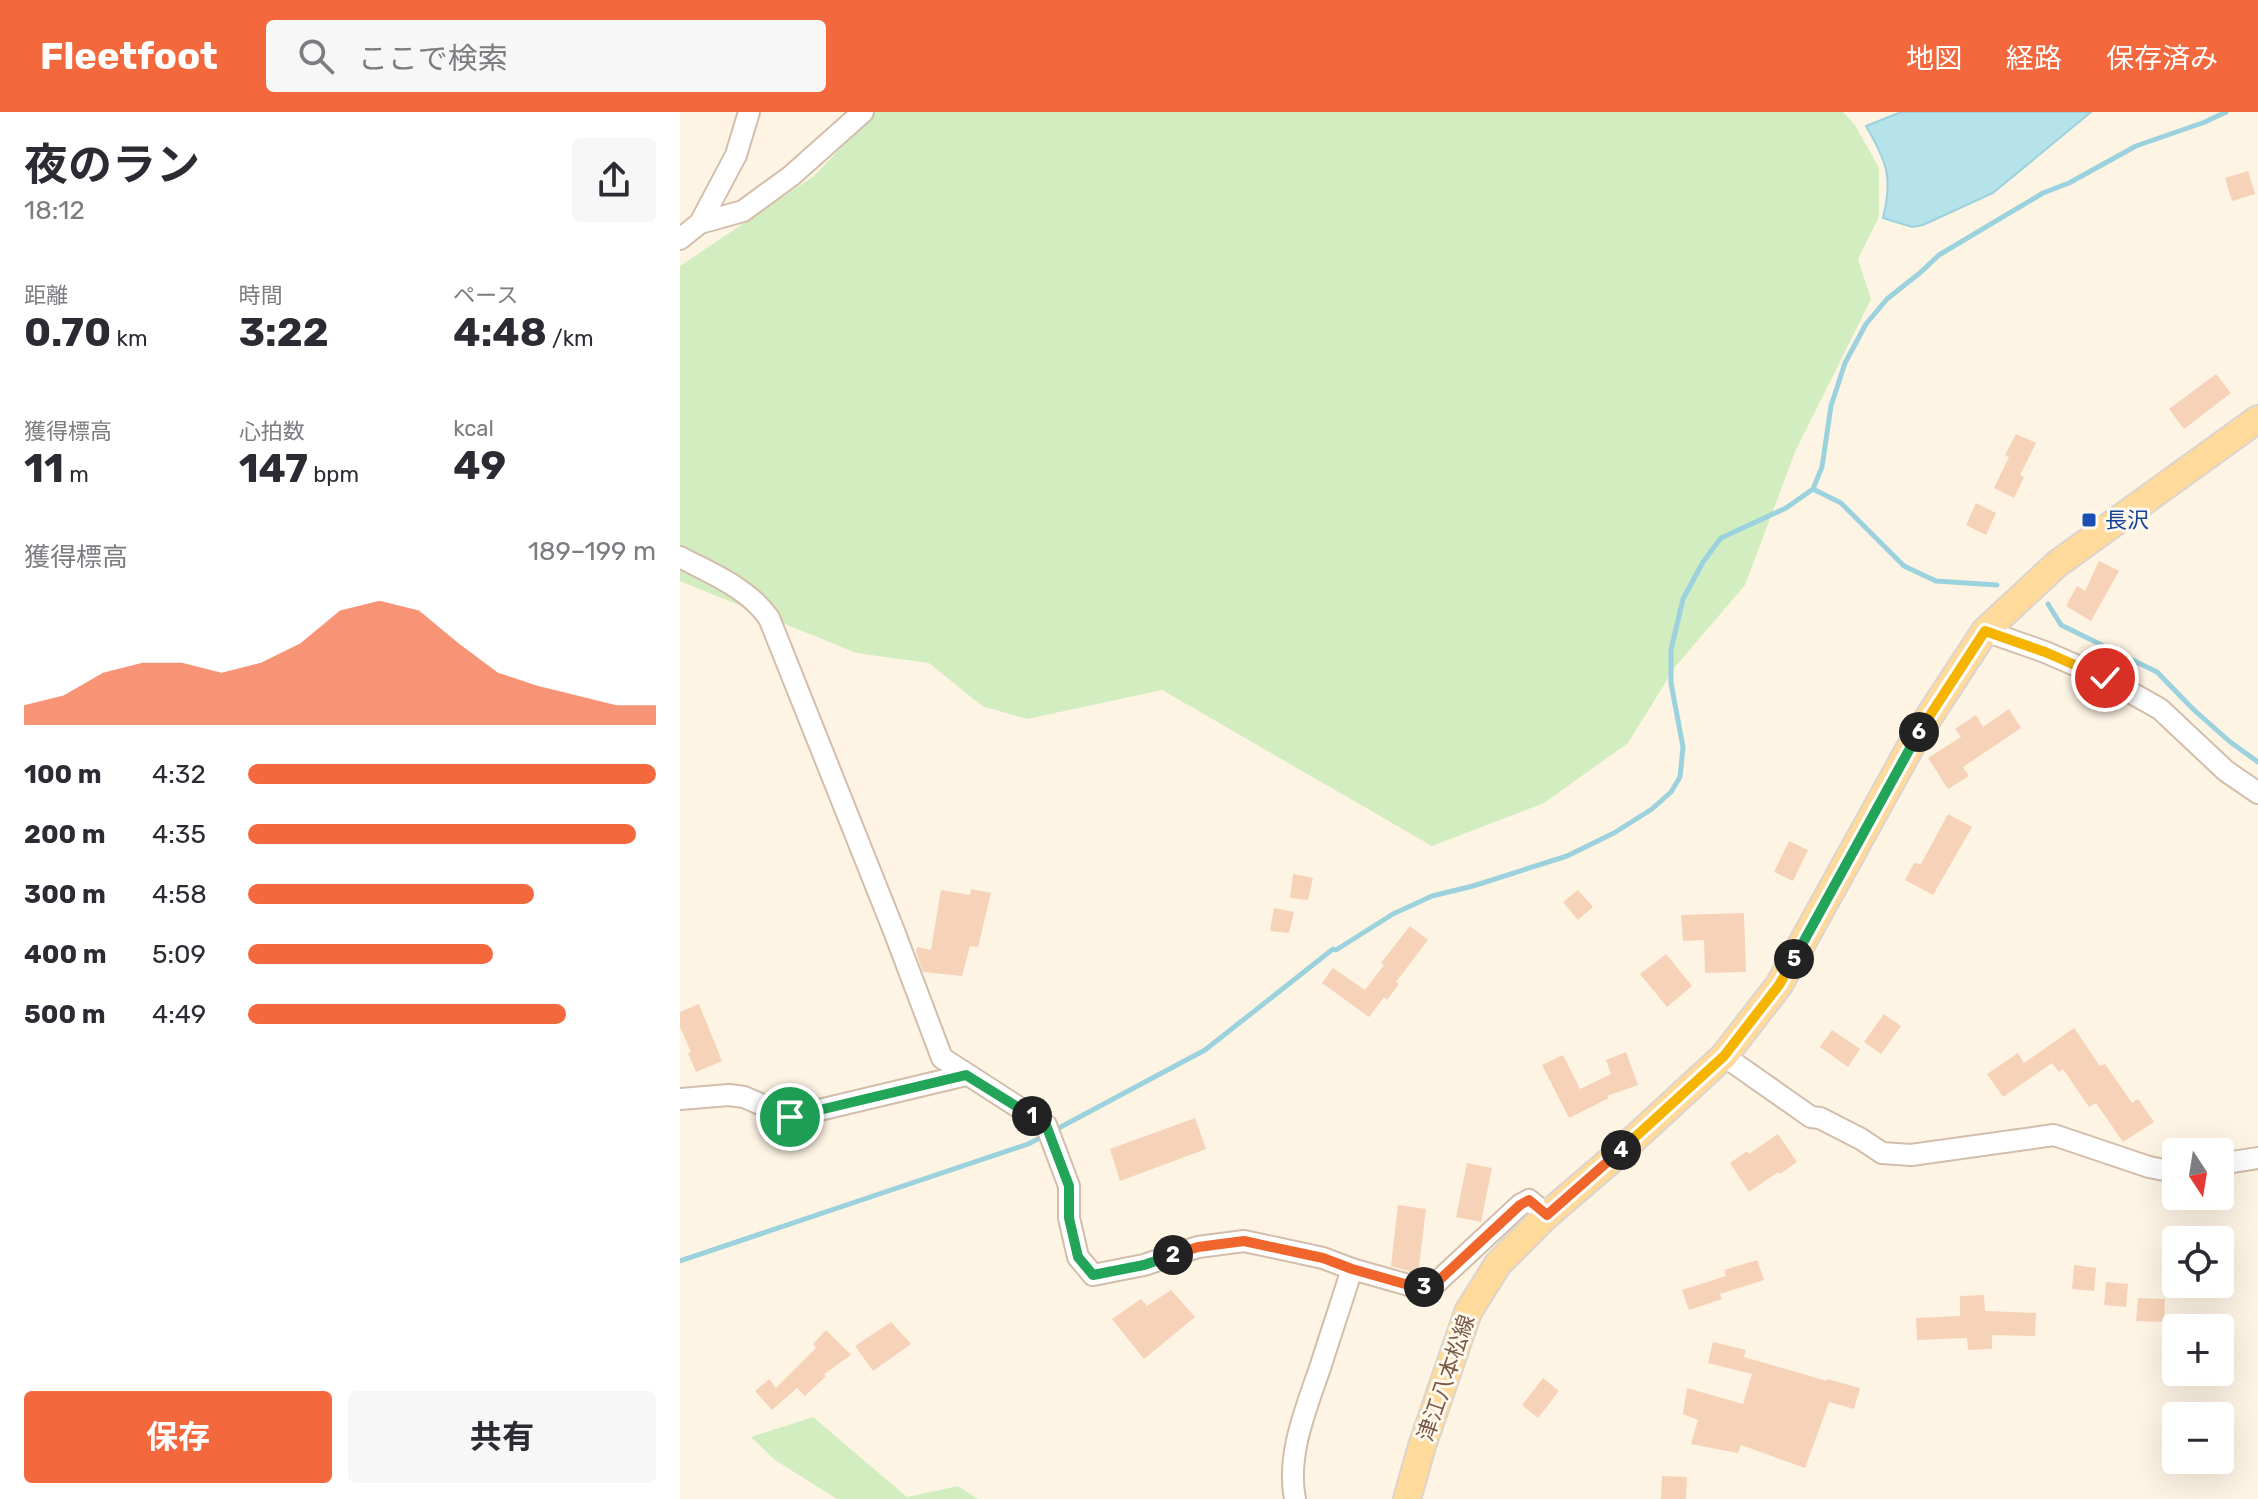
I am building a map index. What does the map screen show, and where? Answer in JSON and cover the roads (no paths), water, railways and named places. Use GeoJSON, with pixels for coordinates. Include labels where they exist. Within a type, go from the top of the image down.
{"type":"FeatureCollection","features":[{"type":"Feature","properties":{"kind":"main road","name":"津江八本松線"},"geometry":{"type":"LineString","coordinates":[[1407,1499],[1468,1312],[1498,1264],[1547,1215],[1724,1056],[1779,985],[1917,735],[1985,631],[2057,564],[2258,419]]}},
{"type":"Feature","properties":{"kind":"street"},"geometry":{"type":"LineString","coordinates":[[700,223],[736,155],[749,112]]}},
{"type":"Feature","properties":{"kind":"street"},"geometry":{"type":"LineString","coordinates":[[680,239],[700,223],[743,211],[791,176],[863,112]]}},
{"type":"Feature","properties":{"kind":"street"},"geometry":{"type":"LineString","coordinates":[[680,557],[740,589],[760,605],[769,618],[942,1058],[1046,1125],[1069,1186],[1069,1218],[1078,1257],[1093,1275],[1144,1265],[1198,1247],[1244,1241],[1323,1258],[1419,1288],[1435,1284],[1520,1205],[1529,1200],[1547,1215]]}},
{"type":"Feature","properties":{"kind":"street"},"geometry":{"type":"LineString","coordinates":[[1985,631],[2105,678],[2160,709],[2226,771],[2258,793]]}},
{"type":"Feature","properties":{"kind":"street"},"geometry":{"type":"LineString","coordinates":[[1724,1056],[1811,1117],[1834,1125],[1882,1153],[1911,1155],[2054,1135],[2162,1170]]}},
{"type":"Feature","properties":{"kind":"street"},"geometry":{"type":"LineString","coordinates":[[680,1099],[729,1095],[744,1097],[790,1117],[966,1075]]}},
{"type":"Feature","properties":{"kind":"street"},"geometry":{"type":"LineString","coordinates":[[2234,1162],[2258,1158]]}},
{"type":"Feature","properties":{"kind":"street"},"geometry":{"type":"LineString","coordinates":[[1295,1499],[1292,1487],[1294,1457],[1305,1413],[1352,1269]]}},
{"type":"Feature","properties":{"kind":"water"},"geometry":{"type":"Polygon","coordinates":[[[1901,112],[2091,112],[1993,193],[1923,225],[1912,227],[1883,218],[1888,180],[1879,150],[1866,126],[1901,112]]]}},
{"type":"Feature","properties":{"kind":"waterway"},"geometry":{"type":"LineString","coordinates":[[1055,1130],[1205,1050],[1333,949],[1393,914],[1432,896],[1567,856],[1614,833],[1652,809],[1671,792],[1680,777],[1683,747],[1671,683],[1671,650],[1683,599],[1703,562],[1721,538],[1786,508],[1813,489],[1822,467],[1831,406],[1845,363],[1866,324],[1887,299],[1939,255],[2043,193],[2069,183],[2136,146],[2226,112]]}},
{"type":"Feature","properties":{"kind":"waterway"},"geometry":{"type":"LineString","coordinates":[[1813,489],[1841,503],[1904,566],[1936,581],[1997,585]]}},
{"type":"Feature","properties":{"kind":"waterway"},"geometry":{"type":"LineString","coordinates":[[2048,604],[2061,625],[2157,672],[2193,709],[2258,762]]}},
{"type":"Feature","properties":{"kind":"waterway"},"geometry":{"type":"LineString","coordinates":[[680,1261],[1028,1144],[1046,1135]]}},
{"type":"Feature","properties":{"kind":"place","name":"長沢"},"geometry":{"type":"Point","coordinates":[2089,520]}}]}
